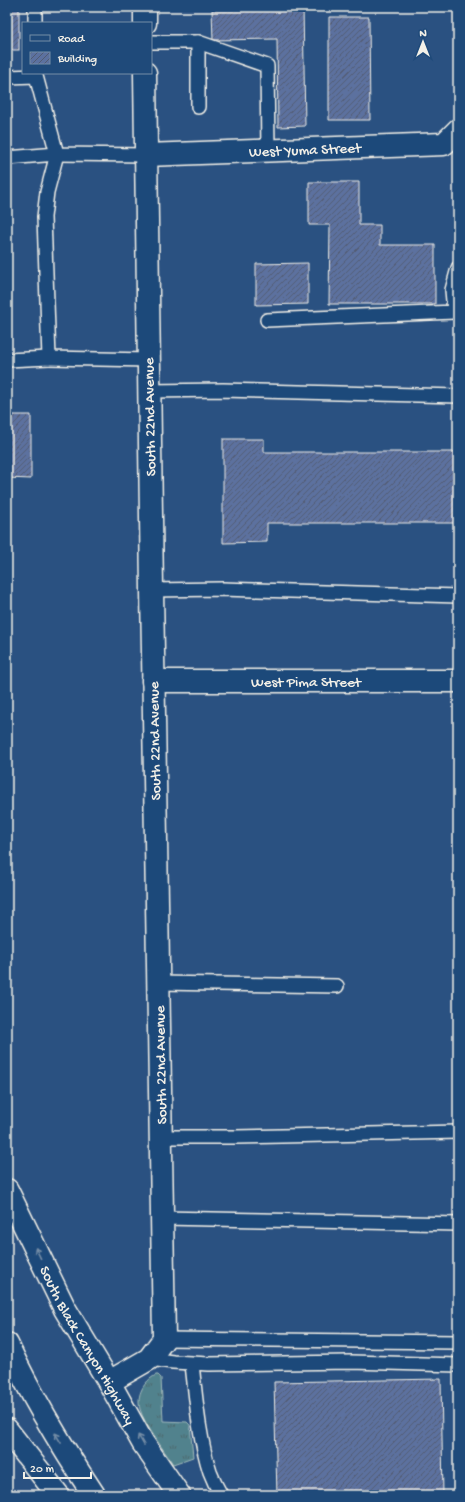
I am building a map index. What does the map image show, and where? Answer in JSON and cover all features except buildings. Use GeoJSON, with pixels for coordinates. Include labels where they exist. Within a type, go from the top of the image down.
{"type":"FeatureCollection","features":[{"type":"Feature","properties":{"kind":"main road"},"geometry":{"type":"LineString","coordinates":[[145,7],[145,22]]}},
{"type":"Feature","properties":{"kind":"main road","name":"South 22nd Avenue"},"geometry":{"type":"LineString","coordinates":[[146,74],[153,681],[162,1136],[164,1338]]}},
{"type":"Feature","properties":{"kind":"main road","name":"West Yuma Street"},"geometry":{"type":"LineString","coordinates":[[146,155],[444,144],[458,130]]}},
{"type":"Feature","properties":{"kind":"main road","name":"West Pima Street"},"geometry":{"type":"LineString","coordinates":[[153,681],[458,681]]}},
{"type":"Feature","properties":{"kind":"main road","name":"South Black Canyon Highway"},"geometry":{"type":"LineString","coordinates":[[7,1190],[65,1309],[109,1382],[143,1443],[180,1495]]}},
{"type":"Feature","properties":{"kind":"main road"},"geometry":{"type":"LineString","coordinates":[[109,1382],[149,1359],[164,1338]]}},
{"type":"Feature","properties":{"kind":"main road"},"geometry":{"type":"LineString","coordinates":[[7,1344],[16,1364],[50,1424],[94,1495]]}},
{"type":"Feature","properties":{"kind":"main road"},"geometry":{"type":"LineString","coordinates":[[7,1430],[58,1495]]}},
{"type":"Feature","properties":{"kind":"lane"},"geometry":{"type":"LineString","coordinates":[[35,7],[35,22]]}},
{"type":"Feature","properties":{"kind":"lane"},"geometry":{"type":"LineString","coordinates":[[152,42],[198,42],[267,66],[268,151]]}},
{"type":"Feature","properties":{"kind":"lane"},"geometry":{"type":"LineString","coordinates":[[198,42],[198,107]]}},
{"type":"Feature","properties":{"kind":"lane"},"geometry":{"type":"LineString","coordinates":[[7,76],[36,75],[57,154],[47,192],[44,217],[49,358]]}},
{"type":"Feature","properties":{"kind":"lane"},"geometry":{"type":"LineString","coordinates":[[7,158],[57,154],[146,155]]}},
{"type":"Feature","properties":{"kind":"lane"},"geometry":{"type":"LineString","coordinates":[[267,320],[454,312],[452,290],[458,268]]}},
{"type":"Feature","properties":{"kind":"lane"},"geometry":{"type":"LineString","coordinates":[[7,360],[49,358],[149,360]]}},
{"type":"Feature","properties":{"kind":"lane"},"geometry":{"type":"LineString","coordinates":[[149,391],[223,390],[458,396]]}},
{"type":"Feature","properties":{"kind":"lane"},"geometry":{"type":"LineString","coordinates":[[152,590],[222,589],[458,596]]}},
{"type":"Feature","properties":{"kind":"lane"},"geometry":{"type":"LineString","coordinates":[[159,983],[338,986]]}},
{"type":"Feature","properties":{"kind":"lane"},"geometry":{"type":"LineString","coordinates":[[162,1136],[236,1137],[458,1132]]}},
{"type":"Feature","properties":{"kind":"lane"},"geometry":{"type":"LineString","coordinates":[[163,1218],[458,1224]]}},
{"type":"Feature","properties":{"kind":"lane"},"geometry":{"type":"LineString","coordinates":[[164,1338],[458,1342]]}},
{"type":"Feature","properties":{"kind":"lane"},"geometry":{"type":"LineString","coordinates":[[149,1359],[192,1364],[351,1362],[458,1365]]}},
{"type":"Feature","properties":{"kind":"lane"},"geometry":{"type":"LineString","coordinates":[[192,1364],[197,1411],[204,1446],[210,1472],[221,1495]]}},
{"type":"Feature","properties":{"kind":"green space"},"geometry":{"type":"Polygon","coordinates":[[[156,1375],[161,1378],[163,1421],[187,1422],[190,1425],[193,1457],[173,1464],[142,1415],[139,1404],[142,1389],[148,1381],[156,1375]]]}}]}
